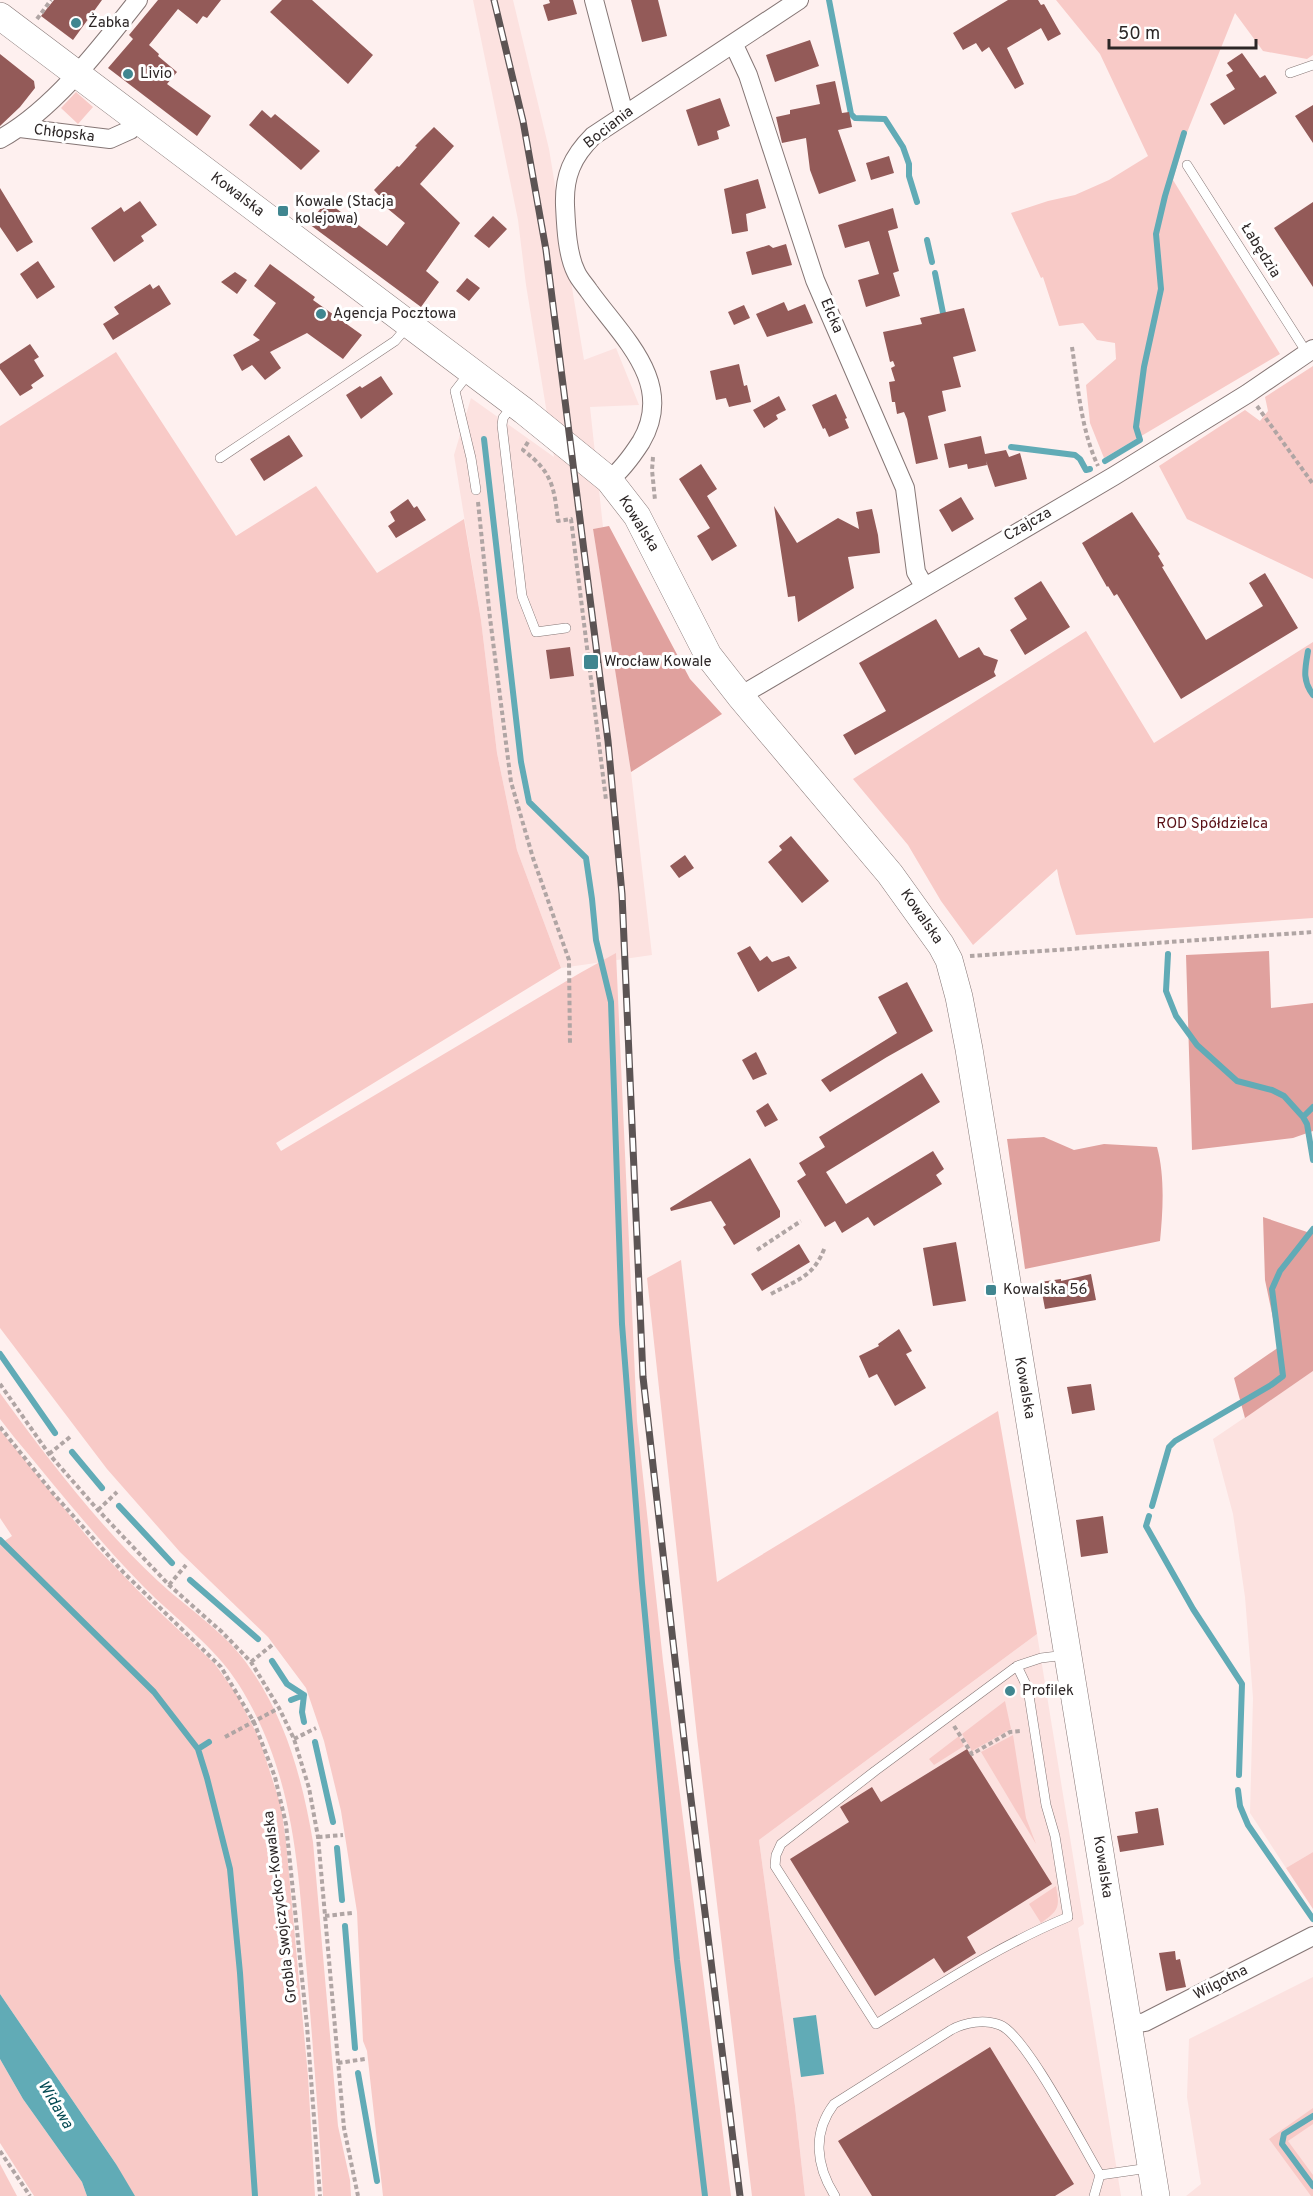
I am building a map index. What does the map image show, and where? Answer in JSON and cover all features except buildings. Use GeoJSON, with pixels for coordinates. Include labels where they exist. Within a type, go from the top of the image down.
{"type":"FeatureCollection","features":[{"type":"Feature","properties":{"kind":"street","name":"Chłopska"},"geometry":{"type":"LineString","coordinates":[[0,139],[20,128],[88,63],[138,0]]}},
{"type":"Feature","properties":{"kind":"street"},"geometry":{"type":"LineString","coordinates":[[594,0],[624,114]]}},
{"type":"Feature","properties":{"kind":"street","name":"Bociania"},"geometry":{"type":"LineString","coordinates":[[609,480],[636,450],[648,430],[654,401],[651,384],[641,361],[576,272],[566,230],[565,190],[569,167],[592,136],[734,45],[799,0]]}},
{"type":"Feature","properties":{"kind":"street","name":"Kowalska"},"geometry":{"type":"LineString","coordinates":[[0,16],[471,371],[609,480],[637,516],[704,649],[740,696],[890,874],[925,921],[949,960],[965,1024],[1156,2196]]}},
{"type":"Feature","properties":{"kind":"street","name":"Ełcka"},"geometry":{"type":"LineString","coordinates":[[734,45],[748,75],[815,280],[905,488],[916,572],[924,586]]}},
{"type":"Feature","properties":{"kind":"street","name":"Chłopska"},"geometry":{"type":"LineString","coordinates":[[20,128],[110,139],[130,130],[138,121]]}},
{"type":"Feature","properties":{"kind":"street","name":"Czajcza"},"geometry":{"type":"LineString","coordinates":[[740,696],[1105,481],[1247,394],[1310,351]]}},
{"type":"Feature","properties":{"kind":"street","name":"Wilgotna"},"geometry":{"type":"LineString","coordinates":[[1128,2025],[1144,2022],[1313,1936]]}},
{"type":"Feature","properties":{"kind":"lane"},"geometry":{"type":"LineString","coordinates":[[1290,74],[1313,65]]}},
{"type":"Feature","properties":{"kind":"lane","name":"Łabędzia"},"geometry":{"type":"LineString","coordinates":[[1187,165],[1310,351]]}},
{"type":"Feature","properties":{"kind":"lane"},"geometry":{"type":"LineString","coordinates":[[220,458],[395,341],[409,325]]}},
{"type":"Feature","properties":{"kind":"lane"},"geometry":{"type":"LineString","coordinates":[[471,371],[455,391],[476,490]]}},
{"type":"Feature","properties":{"kind":"lane"},"geometry":{"type":"LineString","coordinates":[[513,404],[503,418],[502,425],[522,596],[536,632],[566,628]]}},
{"type":"Feature","properties":{"kind":"lane"},"geometry":{"type":"LineString","coordinates":[[1017,1666],[1028,1689],[1046,1805],[1055,1836],[1068,1917],[1036,1930],[983,1958],[876,2024],[775,1866],[776,1855],[781,1844],[1017,1666],[1041,1658],[1069,1655]]}},
{"type":"Feature","properties":{"kind":"lane"},"geometry":{"type":"LineString","coordinates":[[835,2196],[826,2182],[819,2154],[819,2135],[824,2118],[834,2104],[951,2030],[960,2025],[977,2022],[1002,2026],[1023,2045],[1100,2175],[1094,2196]]}},
{"type":"Feature","properties":{"kind":"lane"},"geometry":{"type":"LineString","coordinates":[[1100,2175],[1151,2168]]}},
{"type":"Feature","properties":{"kind":"path"},"geometry":{"type":"LineString","coordinates":[[32,27],[51,0]]}},
{"type":"Feature","properties":{"kind":"path"},"geometry":{"type":"LineString","coordinates":[[1072,346],[1082,411],[1092,454],[1105,481]]}},
{"type":"Feature","properties":{"kind":"path"},"geometry":{"type":"LineString","coordinates":[[1247,394],[1313,484]]}},
{"type":"Feature","properties":{"kind":"path"},"geometry":{"type":"LineString","coordinates":[[533,434],[523,450],[541,463],[555,493],[558,520],[571,519],[606,800]]}},
{"type":"Feature","properties":{"kind":"path"},"geometry":{"type":"LineString","coordinates":[[476,490],[511,782],[533,858],[569,960],[570,1045]]}},
{"type":"Feature","properties":{"kind":"path"},"geometry":{"type":"LineString","coordinates":[[949,960],[965,956],[1017,952],[1313,932]]}},
{"type":"Feature","properties":{"kind":"path"},"geometry":{"type":"LineString","coordinates":[[758,1250],[801,1221]]}},
{"type":"Feature","properties":{"kind":"path"},"geometry":{"type":"LineString","coordinates":[[771,1294],[809,1274],[818,1264],[825,1247]]}},
{"type":"Feature","properties":{"kind":"path"},"geometry":{"type":"LineString","coordinates":[[0,1384],[49,1454],[98,1510],[169,1585],[222,1632],[251,1662],[279,1708],[294,1739],[309,1788],[318,1837],[344,2128],[358,2196]]}},
{"type":"Feature","properties":{"kind":"path","name":"Grobla Swojczycko-Kowalska"},"geometry":{"type":"LineString","coordinates":[[0,1427],[52,1492],[124,1573],[221,1667],[254,1722],[275,1777],[286,1824],[307,2026],[320,2196]]}},
{"type":"Feature","properties":{"kind":"path"},"geometry":{"type":"LineString","coordinates":[[49,1454],[70,1437]]}},
{"type":"Feature","properties":{"kind":"path"},"geometry":{"type":"LineString","coordinates":[[98,1510],[117,1492]]}},
{"type":"Feature","properties":{"kind":"path"},"geometry":{"type":"LineString","coordinates":[[169,1585],[186,1565]]}},
{"type":"Feature","properties":{"kind":"path"},"geometry":{"type":"LineString","coordinates":[[251,1662],[272,1645]]}},
{"type":"Feature","properties":{"kind":"path"},"geometry":{"type":"LineString","coordinates":[[225,1737],[279,1708]]}},
{"type":"Feature","properties":{"kind":"path"},"geometry":{"type":"LineString","coordinates":[[948,1717],[972,1754],[1010,1732],[1034,1729]]}},
{"type":"Feature","properties":{"kind":"path"},"geometry":{"type":"LineString","coordinates":[[294,1739],[316,1728]]}},
{"type":"Feature","properties":{"kind":"path"},"geometry":{"type":"LineString","coordinates":[[318,1837],[343,1834]]}},
{"type":"Feature","properties":{"kind":"path"},"geometry":{"type":"LineString","coordinates":[[325,1916],[352,1913]]}},
{"type":"Feature","properties":{"kind":"path"},"geometry":{"type":"LineString","coordinates":[[338,2063],[365,2059]]}},
{"type":"Feature","properties":{"kind":"path"},"geometry":{"type":"LineString","coordinates":[[0,2151],[30,2196]]}},
{"type":"Feature","properties":{"kind":"shaded area"},"geometry":{"type":"Polygon","coordinates":[[[473,0],[513,0],[549,149],[584,360],[616,348],[639,405],[590,407],[603,527],[593,529],[631,772],[652,955],[561,968],[517,850],[497,753],[481,620],[454,455],[471,398],[554,457],[526,285],[518,220],[473,0]]]}},
{"type":"Feature","properties":{"kind":"shaded area"},"geometry":{"type":"Polygon","coordinates":[[[609,526],[690,679],[722,714],[631,772],[593,529],[609,526]]]}},
{"type":"Feature","properties":{"kind":"shaded area"},"geometry":{"type":"Polygon","coordinates":[[[1269,951],[1271,1008],[1313,1003],[1313,1131],[1293,1138],[1192,1150],[1186,955],[1269,951]]]}},
{"type":"Feature","properties":{"kind":"shaded area"},"geometry":{"type":"Polygon","coordinates":[[[1044,1137],[1074,1150],[1104,1144],[1157,1147],[1162,1181],[1160,1241],[1025,1269],[1007,1139],[1044,1137]]]}},
{"type":"Feature","properties":{"kind":"shaded area"},"geometry":{"type":"Polygon","coordinates":[[[1263,1217],[1313,1234],[1313,1371],[1245,1418],[1234,1378],[1279,1347],[1265,1280],[1263,1217]]]}},
{"type":"Feature","properties":{"kind":"shaded area"},"geometry":{"type":"Polygon","coordinates":[[[1313,1371],[1313,1852],[1286,1868],[1250,1813],[1253,1698],[1245,1597],[1233,1514],[1213,1439],[1313,1371]]]}},
{"type":"Feature","properties":{"kind":"shaded area"},"geometry":{"type":"Polygon","coordinates":[[[1037,1634],[1084,1924],[1078,1928],[1121,2196],[805,2196],[759,1840],[1037,1634]]]}},
{"type":"Feature","properties":{"kind":"shaded area"},"geometry":{"type":"Polygon","coordinates":[[[1313,1977],[1313,2196],[1186,2196],[1201,2184],[1187,2097],[1189,2039],[1313,1977]]]}},
{"type":"Feature","properties":{"kind":"green space"},"geometry":{"type":"Polygon","coordinates":[[[1056,0],[1313,0],[1313,55],[1307,59],[1263,51],[1235,13],[1186,135],[1173,180],[1280,354],[1104,458],[1090,423],[1086,385],[1116,359],[1115,343],[1097,340],[1083,323],[1059,326],[1043,277],[1041,278],[1011,213],[1075,195],[1109,180],[1148,156],[1100,54],[1056,0]]]}},
{"type":"Feature","properties":{"kind":"green space"},"geometry":{"type":"Polygon","coordinates":[[[76,92],[93,107],[78,124],[61,108],[76,92]]]}},
{"type":"Feature","properties":{"kind":"green space"},"geometry":{"type":"Polygon","coordinates":[[[116,352],[236,536],[316,486],[377,573],[464,519],[481,620],[497,753],[517,850],[561,968],[276,1143],[281,1151],[616,953],[637,1421],[663,1661],[731,2196],[383,2196],[367,2051],[363,2041],[357,1912],[341,1811],[324,1741],[306,1688],[268,1637],[180,1552],[107,1469],[0,1328],[0,426],[116,352]]]}},
{"type":"Feature","properties":{"kind":"green space"},"geometry":{"type":"Polygon","coordinates":[[[1313,366],[1313,579],[1187,519],[1159,466],[1245,410],[1260,421],[1268,411],[1265,397],[1313,366]]]}},
{"type":"Feature","properties":{"kind":"green space","name":"ROD Spółdzielca"},"geometry":{"type":"Polygon","coordinates":[[[1086,631],[1154,743],[1313,642],[1313,918],[1076,935],[1057,869],[973,945],[941,901],[908,845],[853,779],[1086,631]]]}},
{"type":"Feature","properties":{"kind":"green space"},"geometry":{"type":"Polygon","coordinates":[[[681,1260],[717,1582],[998,1411],[1037,1634],[759,1840],[805,2196],[752,2196],[697,1737],[647,1278],[681,1260]]]}},
{"type":"Feature","properties":{"kind":"green space"},"geometry":{"type":"Polygon","coordinates":[[[0,1393],[55,1467],[136,1560],[236,1650],[259,1682],[281,1725],[297,1770],[313,1842],[338,2126],[350,2180],[351,2196],[323,2196],[297,1861],[283,1789],[258,1719],[239,1685],[218,1657],[125,1567],[14,1437],[0,1419],[0,1393]]]}},
{"type":"Feature","properties":{"kind":"green space"},"geometry":{"type":"Polygon","coordinates":[[[0,1430],[95,1546],[150,1603],[215,1664],[237,1695],[259,1738],[281,1806],[286,1842],[308,2076],[315,2196],[130,2196],[116,2164],[0,1994],[0,1544],[12,1536],[0,1518],[0,1430]]]}},
{"type":"Feature","properties":{"kind":"green space"},"geometry":{"type":"Polygon","coordinates":[[[1005,1701],[1011,1729],[972,1751],[962,1734],[1005,1701]]]}},
{"type":"Feature","properties":{"kind":"green space"},"geometry":{"type":"Polygon","coordinates":[[[1013,1735],[1026,1818],[1036,1844],[981,1752],[1013,1735]]]}},
{"type":"Feature","properties":{"kind":"green space"},"geometry":{"type":"Polygon","coordinates":[[[959,1736],[964,1746],[934,1765],[929,1759],[959,1736]]]}},
{"type":"Feature","properties":{"kind":"green space"},"geometry":{"type":"Polygon","coordinates":[[[1313,1852],[1313,1909],[1286,1868],[1313,1852]]]}},
{"type":"Feature","properties":{"kind":"green space"},"geometry":{"type":"Polygon","coordinates":[[[1056,1886],[1057,1908],[1041,1923],[1029,1904],[1056,1886]]]}},
{"type":"Feature","properties":{"kind":"green space"},"geometry":{"type":"Polygon","coordinates":[[[0,2059],[23,2099],[82,2182],[87,2196],[34,2196],[0,2143],[0,2059]]]}},
{"type":"Feature","properties":{"kind":"green space"},"geometry":{"type":"Polygon","coordinates":[[[1313,2108],[1313,2124],[1288,2141],[1313,2175],[1313,2196],[1311,2196],[1269,2139],[1313,2108]]]}},
{"type":"Feature","properties":{"kind":"green space"},"geometry":{"type":"Polygon","coordinates":[[[0,2164],[17,2196],[0,2196],[0,2164]]]}},
{"type":"Feature","properties":{"kind":"water","name":"Widawa"},"geometry":{"type":"Polygon","coordinates":[[[0,1994],[116,2164],[135,2196],[87,2196],[82,2182],[23,2099],[0,2059],[0,1994]]]}},
{"type":"Feature","properties":{"kind":"water"},"geometry":{"type":"Polygon","coordinates":[[[816,2015],[824,2074],[801,2077],[793,2018],[816,2015]]]}},
{"type":"Feature","properties":{"kind":"waterway"},"geometry":{"type":"LineString","coordinates":[[829,0],[851,114],[855,118],[885,119],[903,147],[917,202]]}},
{"type":"Feature","properties":{"kind":"waterway"},"geometry":{"type":"LineString","coordinates":[[1105,461],[1140,440],[1136,427],[1144,367],[1161,289],[1156,234],[1184,133]]}},
{"type":"Feature","properties":{"kind":"waterway"},"geometry":{"type":"LineString","coordinates":[[927,240],[932,262]]}},
{"type":"Feature","properties":{"kind":"waterway"},"geometry":{"type":"LineString","coordinates":[[935,273],[943,313]]}},
{"type":"Feature","properties":{"kind":"waterway"},"geometry":{"type":"LineString","coordinates":[[484,439],[521,762],[529,802],[586,858],[596,940],[611,1002],[622,1324],[642,1583],[677,1960],[705,2196]]}},
{"type":"Feature","properties":{"kind":"waterway"},"geometry":{"type":"LineString","coordinates":[[1011,447],[1075,455],[1086,470],[1090,469]]}},
{"type":"Feature","properties":{"kind":"waterway"},"geometry":{"type":"LineString","coordinates":[[1308,651],[1306,679],[1313,695]]}},
{"type":"Feature","properties":{"kind":"waterway"},"geometry":{"type":"LineString","coordinates":[[1168,954],[1166,991],[1176,1016],[1197,1045],[1237,1081],[1272,1090],[1284,1096],[1303,1117]]}},
{"type":"Feature","properties":{"kind":"waterway"},"geometry":{"type":"LineString","coordinates":[[1313,1107],[1303,1117],[1307,1124],[1313,1160]]}},
{"type":"Feature","properties":{"kind":"waterway"},"geometry":{"type":"LineString","coordinates":[[1152,1506],[1169,1447],[1175,1441],[1283,1376],[1272,1289],[1280,1271],[1313,1229]]}},
{"type":"Feature","properties":{"kind":"waterway"},"geometry":{"type":"LineString","coordinates":[[0,1354],[55,1433]]}},
{"type":"Feature","properties":{"kind":"waterway"},"geometry":{"type":"LineString","coordinates":[[72,1452],[102,1488]]}},
{"type":"Feature","properties":{"kind":"waterway"},"geometry":{"type":"LineString","coordinates":[[119,1506],[172,1563]]}},
{"type":"Feature","properties":{"kind":"waterway"},"geometry":{"type":"LineString","coordinates":[[1149,1516],[1146,1526],[1193,1609],[1242,1684],[1239,1775]]}},
{"type":"Feature","properties":{"kind":"waterway"},"geometry":{"type":"LineString","coordinates":[[0,1540],[154,1692],[198,1749],[230,1869],[240,1973],[255,2196]]}},
{"type":"Feature","properties":{"kind":"waterway"},"geometry":{"type":"LineString","coordinates":[[190,1580],[258,1639]]}},
{"type":"Feature","properties":{"kind":"waterway"},"geometry":{"type":"LineString","coordinates":[[272,1661],[287,1684],[304,1695]]}},
{"type":"Feature","properties":{"kind":"waterway"},"geometry":{"type":"LineString","coordinates":[[304,1695],[302,1712],[304,1722]]}},
{"type":"Feature","properties":{"kind":"waterway"},"geometry":{"type":"LineString","coordinates":[[291,1700],[304,1695]]}},
{"type":"Feature","properties":{"kind":"waterway"},"geometry":{"type":"LineString","coordinates":[[198,1749],[209,1742]]}},
{"type":"Feature","properties":{"kind":"waterway"},"geometry":{"type":"LineString","coordinates":[[315,1742],[333,1822]]}},
{"type":"Feature","properties":{"kind":"waterway"},"geometry":{"type":"LineString","coordinates":[[1238,1790],[1240,1806],[1248,1825],[1313,1919]]}},
{"type":"Feature","properties":{"kind":"waterway"},"geometry":{"type":"LineString","coordinates":[[337,1848],[342,1900]]}},
{"type":"Feature","properties":{"kind":"waterway"},"geometry":{"type":"LineString","coordinates":[[345,1926],[355,2048]]}},
{"type":"Feature","properties":{"kind":"waterway"},"geometry":{"type":"LineString","coordinates":[[358,2073],[377,2181]]}},
{"type":"Feature","properties":{"kind":"waterway"},"geometry":{"type":"LineString","coordinates":[[1313,2116],[1284,2134],[1282,2144],[1313,2186]]}},
{"type":"Feature","properties":{"kind":"railway"},"geometry":{"type":"LineString","coordinates":[[494,0],[523,121],[546,250],[608,741],[622,894],[643,1377],[689,1783],[740,2196]]}},
{"type":"Feature","properties":{"kind":"place","name":"Żabka"},"geometry":{"type":"Point","coordinates":[76,23]}},
{"type":"Feature","properties":{"kind":"place","name":"Livio"},"geometry":{"type":"Point","coordinates":[128,74]}},
{"type":"Feature","properties":{"kind":"place","name":"Kowale (Stacja kolejowa)"},"geometry":{"type":"Point","coordinates":[283,211]}},
{"type":"Feature","properties":{"kind":"place","name":"Agencja Pocztowa"},"geometry":{"type":"Point","coordinates":[321,314]}},
{"type":"Feature","properties":{"kind":"place","name":"Wrocław Kowale"},"geometry":{"type":"Point","coordinates":[591,662]}},
{"type":"Feature","properties":{"kind":"place","name":"Kowalska 56"},"geometry":{"type":"Point","coordinates":[991,1290]}},
{"type":"Feature","properties":{"kind":"place","name":"Profilek"},"geometry":{"type":"Point","coordinates":[1010,1691]}}]}
